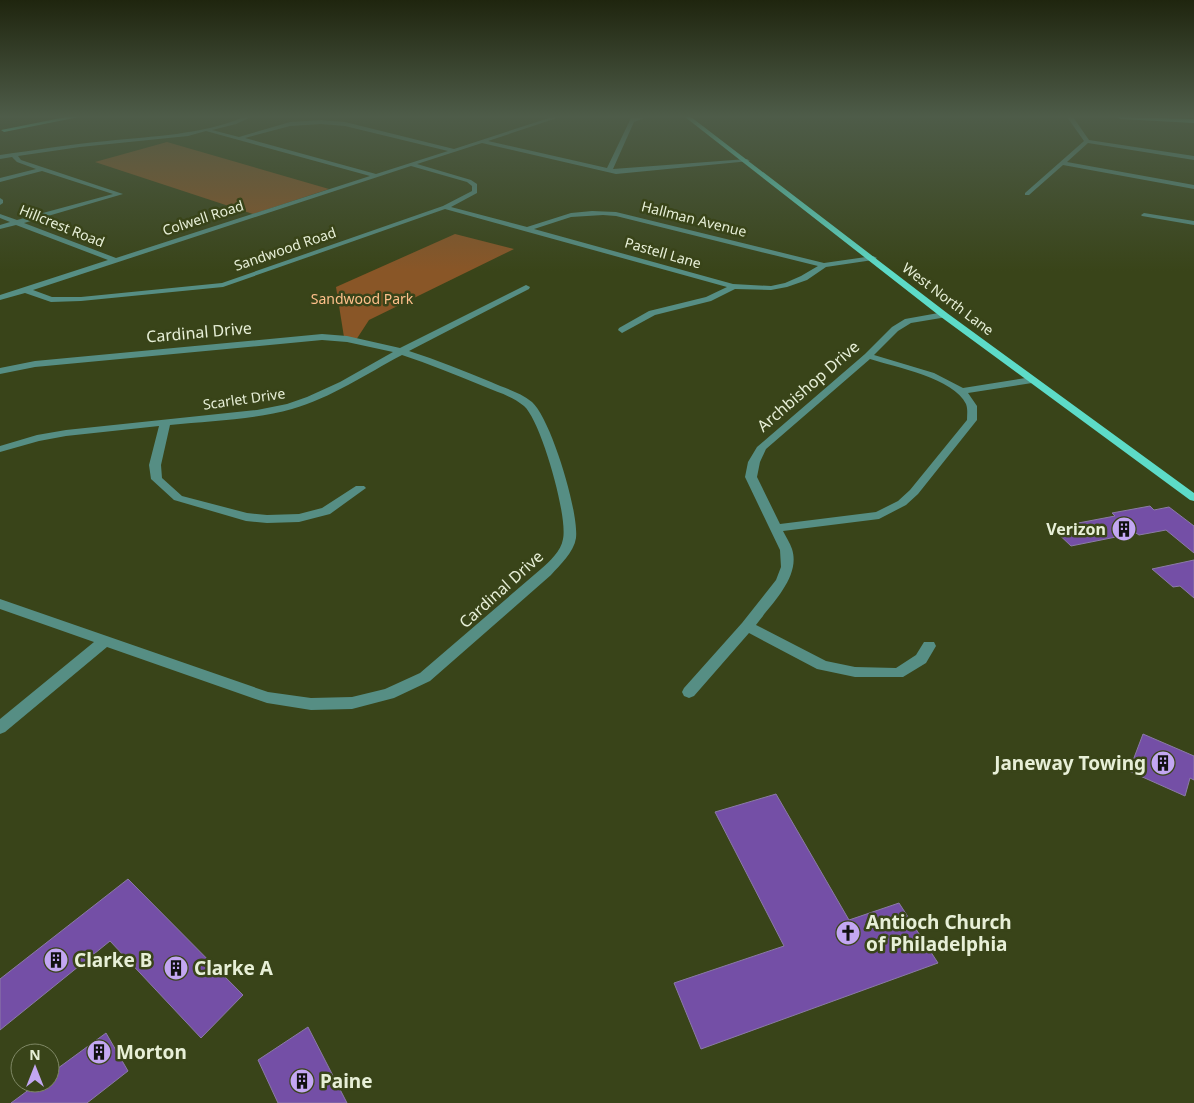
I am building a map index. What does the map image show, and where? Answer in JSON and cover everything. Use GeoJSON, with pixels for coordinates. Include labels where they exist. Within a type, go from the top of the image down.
{"type":"FeatureCollection","features":[{"type":"Feature","properties":{"kind":"main road","name":"West North Lane"},"geometry":{"type":"LineString","coordinates":[[755,168],[873,258],[944,315],[1194,498]]}},
{"type":"Feature","properties":{"kind":"street"},"geometry":{"type":"LineString","coordinates":[[349,168],[378,176]]}},
{"type":"Feature","properties":{"kind":"street","name":"Colwell Road"},"geometry":{"type":"LineString","coordinates":[[0,298],[402,168]]}},
{"type":"Feature","properties":{"kind":"street","name":"Sandwood Road"},"geometry":{"type":"LineString","coordinates":[[25,290],[51,300],[81,299],[223,284],[444,207],[475,192],[475,184],[469,181],[425,168]]}},
{"type":"Feature","properties":{"kind":"street"},"geometry":{"type":"LineString","coordinates":[[598,168],[624,172],[667,168]]}},
{"type":"Feature","properties":{"kind":"street"},"geometry":{"type":"LineString","coordinates":[[1027,194],[1056,168]]}},
{"type":"Feature","properties":{"kind":"street"},"geometry":{"type":"LineString","coordinates":[[1092,168],[1194,187]]}},
{"type":"Feature","properties":{"kind":"street"},"geometry":{"type":"LineString","coordinates":[[0,180],[41,169],[120,194],[0,227]]}},
{"type":"Feature","properties":{"kind":"street","name":"Pastell Lane"},"geometry":{"type":"LineString","coordinates":[[444,207],[733,286],[771,288],[787,286],[824,265],[873,258]]}},
{"type":"Feature","properties":{"kind":"street","name":"Hallman Avenue"},"geometry":{"type":"LineString","coordinates":[[529,229],[569,214],[608,213],[824,265]]}},
{"type":"Feature","properties":{"kind":"street"},"geometry":{"type":"LineString","coordinates":[[1144,215],[1194,223]]}},
{"type":"Feature","properties":{"kind":"street","name":"Hillcrest Road"},"geometry":{"type":"LineString","coordinates":[[0,216],[114,260]]}},
{"type":"Feature","properties":{"kind":"street"},"geometry":{"type":"LineString","coordinates":[[96,253],[116,253],[152,248]]}},
{"type":"Feature","properties":{"kind":"street"},"geometry":{"type":"LineString","coordinates":[[622,330],[644,315],[663,309],[704,302],[724,293],[733,286]]}},
{"type":"Feature","properties":{"kind":"street","name":"Scarlet Drive"},"geometry":{"type":"LineString","coordinates":[[0,449],[38,438],[108,428],[257,413],[311,400],[526,288]]}},
{"type":"Feature","properties":{"kind":"street","name":"Archbishop Drive"},"geometry":{"type":"LineString","coordinates":[[689,692],[747,626],[782,581],[786,567],[786,550],[751,477],[754,462],[762,448],[868,356],[895,330],[908,321],[944,315]]}},
{"type":"Feature","properties":{"kind":"street","name":"Cardinal Drive"},"geometry":{"type":"LineString","coordinates":[[0,371],[35,364],[322,337],[344,337],[402,352],[516,396],[529,404],[536,413],[544,431],[562,491],[570,538],[561,556],[546,572],[425,677],[389,694],[352,703],[311,704],[267,697],[0,604]]}},
{"type":"Feature","properties":{"kind":"street"},"geometry":{"type":"LineString","coordinates":[[777,528],[879,514],[902,503],[914,492],[972,420],[972,406],[962,391],[931,375],[868,356]]}},
{"type":"Feature","properties":{"kind":"street"},"geometry":{"type":"LineString","coordinates":[[962,391],[1032,380]]}},
{"type":"Feature","properties":{"kind":"street"},"geometry":{"type":"LineString","coordinates":[[166,423],[155,465],[156,479],[178,498],[246,517],[267,519],[299,518],[326,511],[360,488]]}},
{"type":"Feature","properties":{"kind":"street"},"geometry":{"type":"LineString","coordinates":[[747,626],[822,665],[855,672],[898,673],[921,659],[929,646]]}},
{"type":"Feature","properties":{"kind":"street"},"geometry":{"type":"LineString","coordinates":[[0,728],[106,640]]}},
{"type":"Feature","properties":{"kind":"green space"},"geometry":{"type":"Polygon","coordinates":[[[115,168],[258,168],[329,189],[253,214],[115,168]]]}},
{"type":"Feature","properties":{"kind":"green space","name":"Sandwood Park"},"geometry":{"type":"Polygon","coordinates":[[[455,234],[514,249],[369,320],[356,340],[344,337],[336,287],[455,234]]]}},
{"type":"Feature","properties":{"kind":"building","name":"Verizon"},"geometry":{"type":"Polygon","coordinates":[[[1150,506],[1154,510],[1169,507],[1194,526],[1194,553],[1166,530],[1139,535],[1136,533],[1071,546],[1052,528],[1115,516],[1112,513],[1150,506]]]}},
{"type":"Feature","properties":{"kind":"building"},"geometry":{"type":"Polygon","coordinates":[[[1194,560],[1194,598],[1180,586],[1173,587],[1152,569],[1194,560]]]}},
{"type":"Feature","properties":{"kind":"building","name":"Janeway Towing"},"geometry":{"type":"Polygon","coordinates":[[[1143,734],[1194,756],[1194,780],[1190,778],[1185,796],[1129,771],[1143,734]]]}},
{"type":"Feature","properties":{"kind":"building","name":"Antioch Church of Philadelphia"},"geometry":{"type":"Polygon","coordinates":[[[776,794],[849,920],[899,903],[938,963],[701,1049],[674,983],[784,946],[715,812],[776,794]]]}},
{"type":"Feature","properties":{"kind":"building","name":"Clarke A"},"geometry":{"type":"Polygon","coordinates":[[[128,879],[243,995],[201,1038],[110,941],[0,1030],[0,979],[128,879]]]}},
{"type":"Feature","properties":{"kind":"building","name":"Paine"},"geometry":{"type":"Polygon","coordinates":[[[308,1027],[347,1103],[278,1103],[258,1060],[308,1027]]]}},
{"type":"Feature","properties":{"kind":"building","name":"Morton"},"geometry":{"type":"Polygon","coordinates":[[[106,1033],[128,1071],[87,1103],[11,1103],[24,1093],[60,1093],[60,1067],[106,1033]]]}},
{"type":"Feature","properties":{"kind":"place","name":"Verizon"},"geometry":{"type":"Point","coordinates":[1124,529]}},
{"type":"Feature","properties":{"kind":"place","name":"Janeway Towing"},"geometry":{"type":"Point","coordinates":[1163,763]}},
{"type":"Feature","properties":{"kind":"place","name":"Antioch Church of Philadelphia"},"geometry":{"type":"Point","coordinates":[848,933]}},
{"type":"Feature","properties":{"kind":"place","name":"Clarke B"},"geometry":{"type":"Point","coordinates":[56,960]}},
{"type":"Feature","properties":{"kind":"place","name":"Clarke A"},"geometry":{"type":"Point","coordinates":[176,968]}},
{"type":"Feature","properties":{"kind":"place","name":"Morton"},"geometry":{"type":"Point","coordinates":[99,1052]}},
{"type":"Feature","properties":{"kind":"place","name":"Paine"},"geometry":{"type":"Point","coordinates":[302,1081]}}]}
